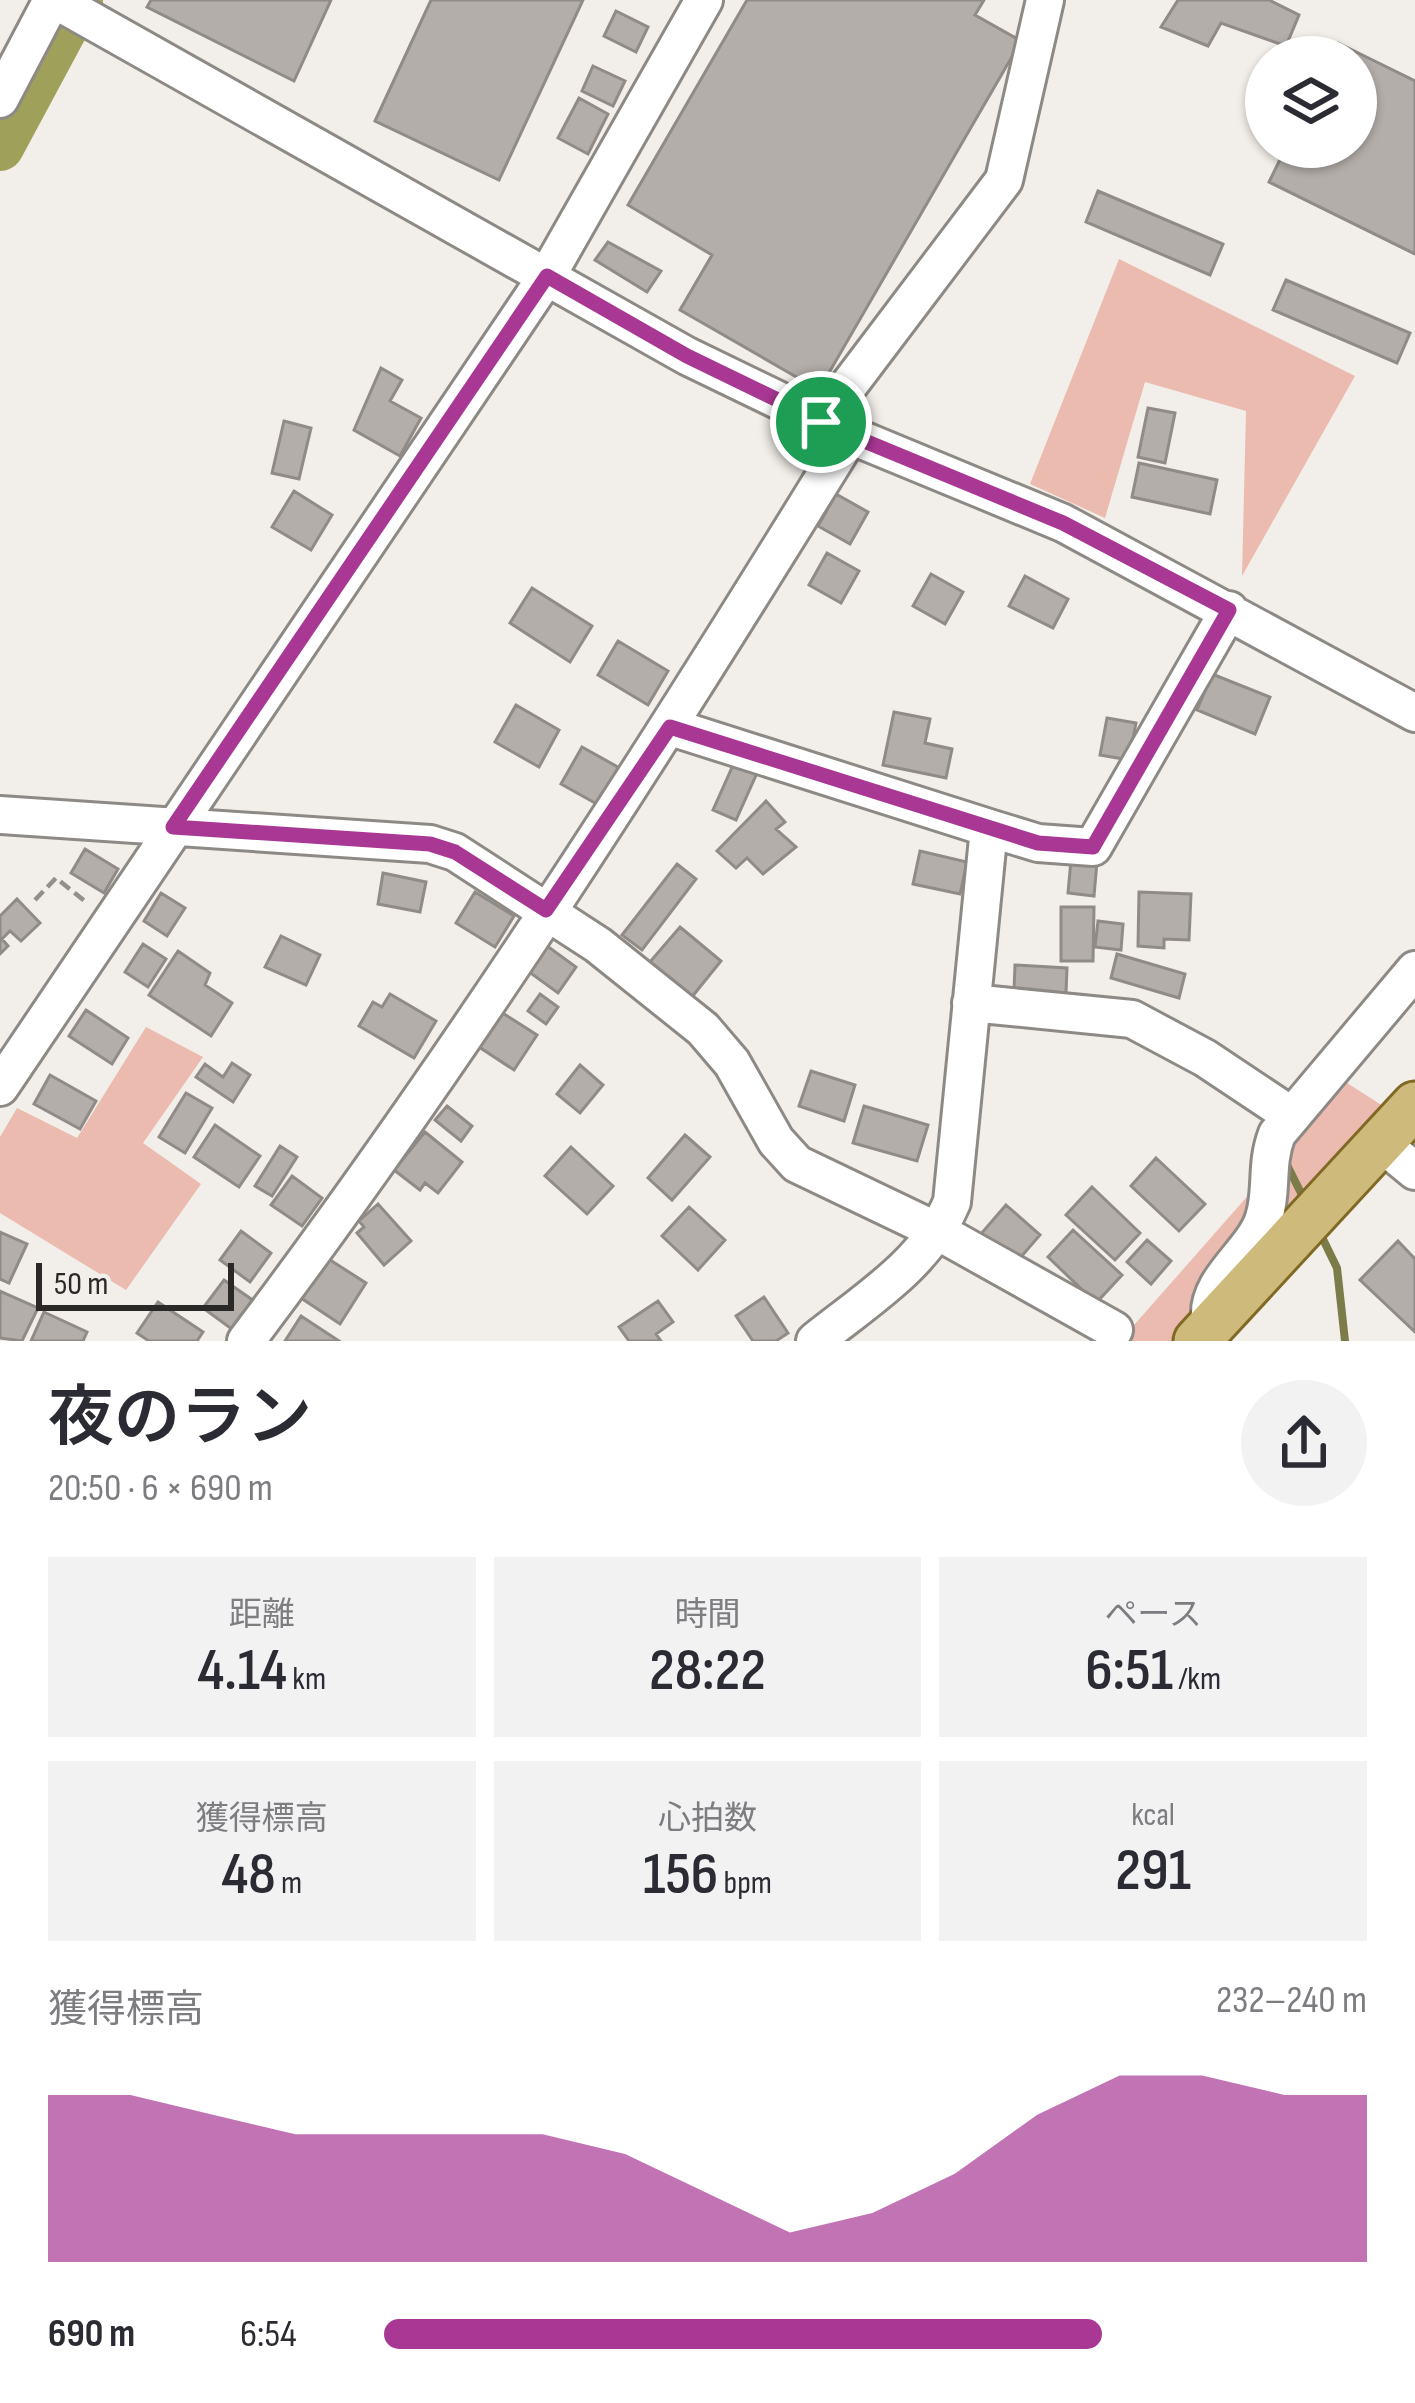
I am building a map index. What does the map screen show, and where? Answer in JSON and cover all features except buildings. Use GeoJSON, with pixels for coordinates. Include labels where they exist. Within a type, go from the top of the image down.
{"type":"FeatureCollection","features":[{"type":"Feature","properties":{"kind":"main road"},"geometry":{"type":"LineString","coordinates":[[1204,1334],[1313,1218],[1398,1157],[1415,1105]]}},
{"type":"Feature","properties":{"kind":"street"},"geometry":{"type":"LineString","coordinates":[[0,99],[53,0],[687,356],[835,428],[1063,523],[1415,713]]}},
{"type":"Feature","properties":{"kind":"street"},"geometry":{"type":"LineString","coordinates":[[0,1087],[547,276],[704,0]]}},
{"type":"Feature","properties":{"kind":"street"},"geometry":{"type":"LineString","coordinates":[[246,1341],[334,1224],[670,727],[835,428],[1004,180],[1045,0]]}},
{"type":"Feature","properties":{"kind":"street"},"geometry":{"type":"LineString","coordinates":[[670,727],[1038,843],[1093,847],[1229,610]]}},
{"type":"Feature","properties":{"kind":"street"},"geometry":{"type":"LineString","coordinates":[[0,814],[430,844],[455,852],[546,910],[703,1029],[732,1063],[776,1141],[797,1164],[939,1232],[1114,1330]]}},
{"type":"Feature","properties":{"kind":"street"},"geometry":{"type":"LineString","coordinates":[[815,1341],[914,1262],[939,1232],[952,1202],[989,828]]}},
{"type":"Feature","properties":{"kind":"street"},"geometry":{"type":"LineString","coordinates":[[1204,1334],[1209,1307],[1264,1220],[1266,1162],[1292,1116],[1415,970]]}},
{"type":"Feature","properties":{"kind":"street"},"geometry":{"type":"LineString","coordinates":[[971,1003],[1132,1019],[1205,1058],[1292,1116]]}},
{"type":"Feature","properties":{"kind":"path"},"geometry":{"type":"LineString","coordinates":[[35,901],[56,878],[109,921]]}},
{"type":"Feature","properties":{"kind":"shaded area"},"geometry":{"type":"Polygon","coordinates":[[[1119,259],[1355,376],[1242,576],[1246,411],[1145,382],[1105,518],[1030,484],[1119,259]]]}},
{"type":"Feature","properties":{"kind":"shaded area"},"geometry":{"type":"Polygon","coordinates":[[[146,1027],[203,1057],[143,1143],[201,1184],[126,1290],[0,1213],[0,1137],[17,1108],[77,1138],[146,1027]]]}},
{"type":"Feature","properties":{"kind":"shaded area"},"geometry":{"type":"Polygon","coordinates":[[[1347,1083],[1394,1113],[1176,1341],[1120,1341],[1347,1083]]]}},
{"type":"Feature","properties":{"kind":"waterway"},"geometry":{"type":"LineString","coordinates":[[0,147],[79,0]]}},
{"type":"Feature","properties":{"kind":"waterway"},"geometry":{"type":"LineString","coordinates":[[1286,1163],[1306,1203]]}},
{"type":"Feature","properties":{"kind":"waterway"},"geometry":{"type":"LineString","coordinates":[[1320,1233],[1337,1268],[1345,1341]]}},
{"type":"Feature","properties":{"kind":"route"},"geometry":{"type":"LineString","coordinates":[[547,276],[687,356],[821,422],[1063,523],[1229,610],[1093,847],[1038,843],[670,727],[546,910],[455,852],[430,844],[173,827],[547,276]]}}]}
